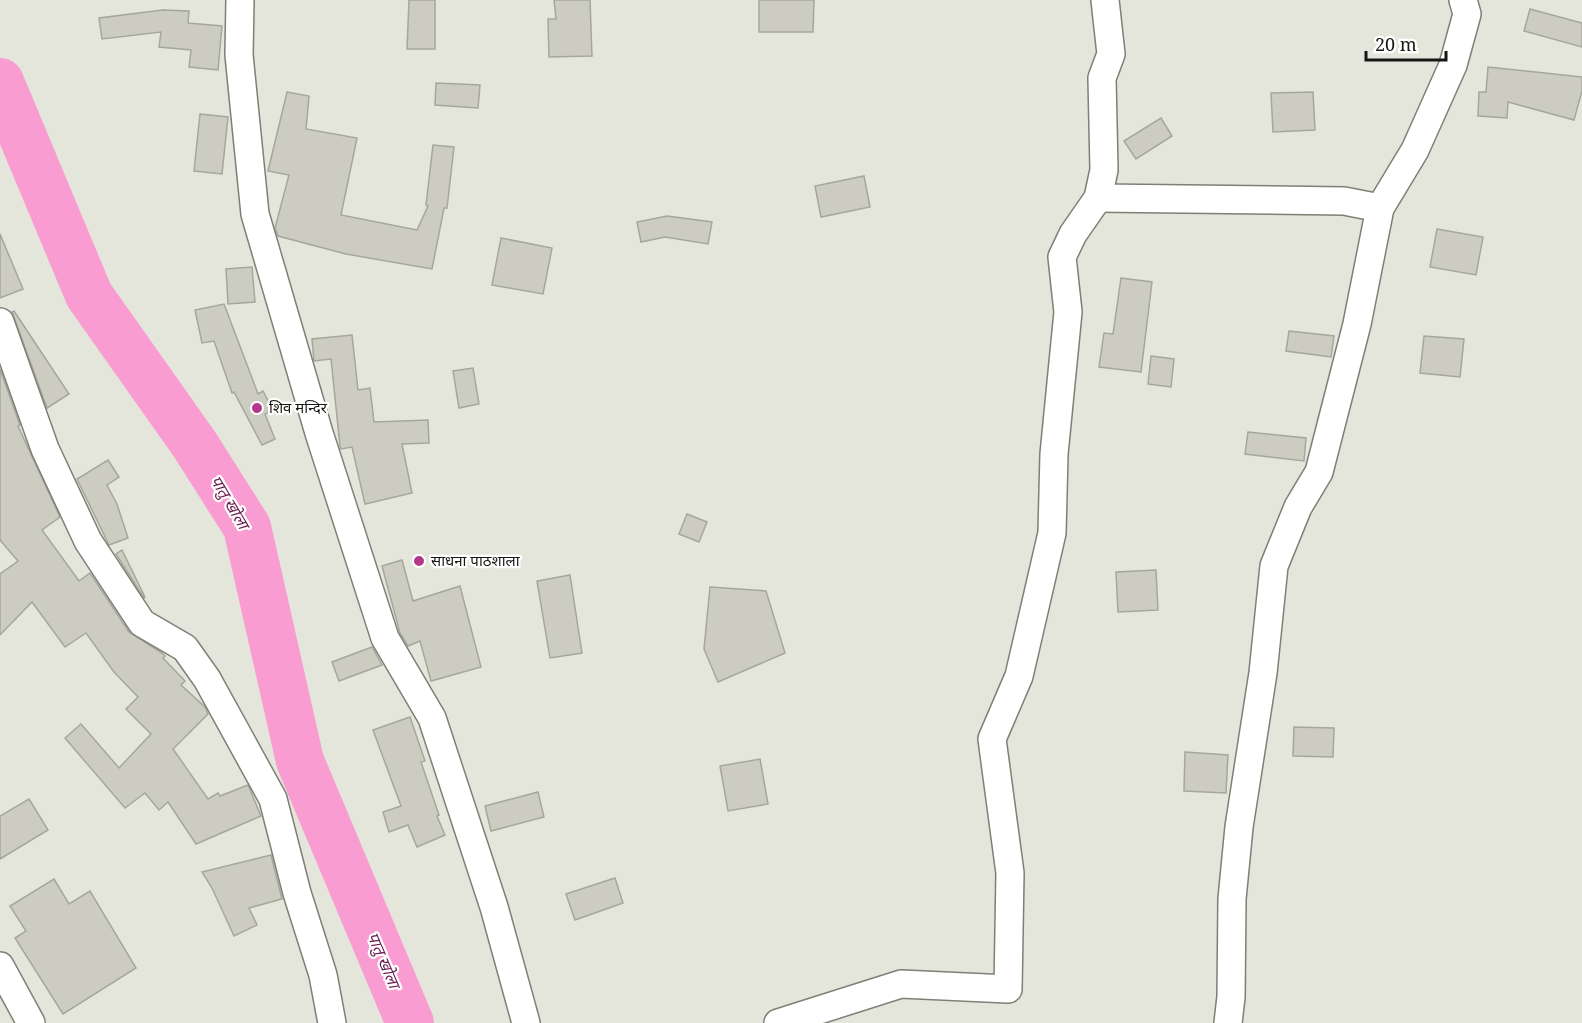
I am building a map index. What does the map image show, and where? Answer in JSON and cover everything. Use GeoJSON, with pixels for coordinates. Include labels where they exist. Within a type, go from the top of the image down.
{"type":"FeatureCollection","features":[{"type":"Feature","properties":{"kind":"street"},"geometry":{"type":"LineString","coordinates":[[240,0],[239,55],[255,214],[319,433],[385,638],[432,718],[494,907],[526,1023]]}},
{"type":"Feature","properties":{"kind":"street"},"geometry":{"type":"LineString","coordinates":[[778,1023],[901,984],[1008,989],[1010,873],[992,739],[1019,676],[1052,533],[1054,454],[1068,312],[1062,257],[1072,234],[1098,198],[1104,170],[1101,78],[1111,54],[1105,0]]}},
{"type":"Feature","properties":{"kind":"street"},"geometry":{"type":"LineString","coordinates":[[1228,1023],[1231,997],[1232,899],[1238,839],[1263,673],[1274,566],[1298,507],[1319,472],[1355,333],[1380,208],[1414,150],[1453,65],[1467,14],[1463,0]]}},
{"type":"Feature","properties":{"kind":"street"},"geometry":{"type":"LineString","coordinates":[[1098,198],[1344,201],[1380,208]]}},
{"type":"Feature","properties":{"kind":"street"},"geometry":{"type":"LineString","coordinates":[[0,322],[45,449],[88,541],[142,622],[185,648],[207,679],[273,799],[297,893],[323,975],[332,1023]]}},
{"type":"Feature","properties":{"kind":"street"},"geometry":{"type":"LineString","coordinates":[[0,966],[31,1023]]}},
{"type":"Feature","properties":{"kind":"building"},"geometry":{"type":"Polygon","coordinates":[[[409,0],[435,0],[435,49],[407,49],[409,0]]]}},
{"type":"Feature","properties":{"kind":"building"},"geometry":{"type":"Polygon","coordinates":[[[554,0],[590,0],[592,56],[549,57],[548,19],[556,19],[554,0]]]}},
{"type":"Feature","properties":{"kind":"building"},"geometry":{"type":"Polygon","coordinates":[[[759,0],[814,0],[813,32],[759,32],[759,0]]]}},
{"type":"Feature","properties":{"kind":"building"},"geometry":{"type":"Polygon","coordinates":[[[1530,9],[1582,23],[1582,47],[1524,31],[1530,9]]]}},
{"type":"Feature","properties":{"kind":"building"},"geometry":{"type":"Polygon","coordinates":[[[163,10],[189,11],[188,23],[222,26],[218,70],[189,67],[191,50],[159,47],[161,32],[102,39],[99,18],[163,10]]]}},
{"type":"Feature","properties":{"kind":"building"},"geometry":{"type":"Polygon","coordinates":[[[1488,67],[1582,77],[1582,91],[1574,120],[1508,102],[1507,118],[1478,116],[1479,92],[1486,92],[1488,67]]]}},
{"type":"Feature","properties":{"kind":"building"},"geometry":{"type":"Polygon","coordinates":[[[436,83],[480,85],[478,108],[435,105],[436,83]]]}},
{"type":"Feature","properties":{"kind":"building"},"geometry":{"type":"Polygon","coordinates":[[[287,92],[309,96],[306,129],[357,138],[341,215],[417,230],[428,206],[426,205],[433,145],[454,147],[447,208],[444,208],[432,269],[346,254],[278,236],[275,228],[289,175],[268,171],[287,92]]]}},
{"type":"Feature","properties":{"kind":"building"},"geometry":{"type":"Polygon","coordinates":[[[1313,92],[1315,130],[1273,132],[1271,93],[1313,92]]]}},
{"type":"Feature","properties":{"kind":"building"},"geometry":{"type":"Polygon","coordinates":[[[200,114],[228,117],[222,174],[194,171],[200,114]]]}},
{"type":"Feature","properties":{"kind":"building"},"geometry":{"type":"Polygon","coordinates":[[[1161,118],[1172,136],[1136,159],[1124,141],[1161,118]]]}},
{"type":"Feature","properties":{"kind":"building"},"geometry":{"type":"Polygon","coordinates":[[[864,176],[870,207],[821,217],[815,186],[864,176]]]}},
{"type":"Feature","properties":{"kind":"building"},"geometry":{"type":"Polygon","coordinates":[[[667,216],[712,222],[708,244],[665,237],[641,242],[637,222],[667,216]]]}},
{"type":"Feature","properties":{"kind":"building"},"geometry":{"type":"Polygon","coordinates":[[[1437,229],[1483,237],[1476,275],[1430,267],[1437,229]]]}},
{"type":"Feature","properties":{"kind":"building"},"geometry":{"type":"Polygon","coordinates":[[[0,234],[23,289],[0,298],[0,234]]]}},
{"type":"Feature","properties":{"kind":"building"},"geometry":{"type":"Polygon","coordinates":[[[501,238],[552,248],[543,294],[492,285],[501,238]]]}},
{"type":"Feature","properties":{"kind":"building"},"geometry":{"type":"Polygon","coordinates":[[[252,267],[255,302],[228,304],[226,269],[252,267]]]}},
{"type":"Feature","properties":{"kind":"building"},"geometry":{"type":"Polygon","coordinates":[[[1121,278],[1152,282],[1141,372],[1099,367],[1104,333],[1113,334],[1121,278]]]}},
{"type":"Feature","properties":{"kind":"building"},"geometry":{"type":"Polygon","coordinates":[[[224,304],[258,394],[263,391],[273,410],[265,414],[275,439],[262,445],[234,392],[232,393],[214,341],[202,343],[195,310],[224,304]]]}},
{"type":"Feature","properties":{"kind":"building"},"geometry":{"type":"Polygon","coordinates":[[[14,311],[69,394],[47,408],[12,312],[14,311]]]}},
{"type":"Feature","properties":{"kind":"building"},"geometry":{"type":"Polygon","coordinates":[[[1289,331],[1334,336],[1331,357],[1286,351],[1289,331]]]}},
{"type":"Feature","properties":{"kind":"building"},"geometry":{"type":"Polygon","coordinates":[[[352,335],[358,390],[370,388],[374,422],[428,420],[429,443],[402,444],[412,493],[365,504],[352,447],[341,449],[340,446],[331,359],[314,361],[312,339],[352,335]]]}},
{"type":"Feature","properties":{"kind":"building"},"geometry":{"type":"Polygon","coordinates":[[[1424,336],[1464,339],[1460,377],[1420,373],[1424,336]]]}},
{"type":"Feature","properties":{"kind":"building"},"geometry":{"type":"Polygon","coordinates":[[[1151,356],[1174,359],[1171,387],[1148,384],[1151,356]]]}},
{"type":"Feature","properties":{"kind":"building"},"geometry":{"type":"Polygon","coordinates":[[[473,368],[479,404],[459,408],[453,371],[473,368]]]}},
{"type":"Feature","properties":{"kind":"building"},"geometry":{"type":"Polygon","coordinates":[[[0,369],[20,425],[18,426],[60,517],[42,530],[79,581],[90,573],[129,632],[162,653],[165,656],[163,658],[185,681],[181,685],[205,707],[208,714],[173,749],[208,799],[218,793],[220,796],[248,785],[261,816],[196,844],[168,802],[159,810],[145,793],[125,808],[65,738],[81,724],[119,768],[151,734],[126,709],[138,697],[114,672],[86,633],[65,647],[32,602],[0,635],[0,574],[18,561],[0,540],[0,369]]]}},
{"type":"Feature","properties":{"kind":"building"},"geometry":{"type":"Polygon","coordinates":[[[1248,432],[1306,438],[1304,461],[1245,454],[1248,432]]]}},
{"type":"Feature","properties":{"kind":"building"},"geometry":{"type":"Polygon","coordinates":[[[108,460],[119,477],[107,485],[117,504],[128,538],[109,545],[77,479],[108,460]]]}},
{"type":"Feature","properties":{"kind":"building"},"geometry":{"type":"Polygon","coordinates":[[[687,514],[707,522],[699,542],[679,534],[687,514]]]}},
{"type":"Feature","properties":{"kind":"building"},"geometry":{"type":"Polygon","coordinates":[[[122,550],[145,597],[144,598],[116,554],[122,550]]]}},
{"type":"Feature","properties":{"kind":"building"},"geometry":{"type":"Polygon","coordinates":[[[402,560],[413,601],[460,586],[481,667],[431,681],[420,641],[408,646],[400,633],[382,566],[402,560]]]}},
{"type":"Feature","properties":{"kind":"building"},"geometry":{"type":"Polygon","coordinates":[[[1156,570],[1158,610],[1118,612],[1116,572],[1156,570]]]}},
{"type":"Feature","properties":{"kind":"building"},"geometry":{"type":"Polygon","coordinates":[[[570,575],[582,653],[550,658],[537,581],[570,575]]]}},
{"type":"Feature","properties":{"kind":"building"},"geometry":{"type":"Polygon","coordinates":[[[710,587],[766,591],[785,653],[718,682],[704,649],[710,587]]]}},
{"type":"Feature","properties":{"kind":"building"},"geometry":{"type":"Polygon","coordinates":[[[372,647],[382,665],[339,681],[332,662],[372,647]]]}},
{"type":"Feature","properties":{"kind":"building"},"geometry":{"type":"Polygon","coordinates":[[[410,717],[425,761],[421,762],[439,815],[437,816],[445,835],[417,847],[408,825],[389,832],[383,812],[401,806],[373,730],[410,717]]]}},
{"type":"Feature","properties":{"kind":"building"},"geometry":{"type":"Polygon","coordinates":[[[1294,727],[1334,728],[1333,757],[1293,756],[1294,727]]]}},
{"type":"Feature","properties":{"kind":"building"},"geometry":{"type":"Polygon","coordinates":[[[1185,752],[1228,755],[1226,793],[1184,791],[1185,752]]]}},
{"type":"Feature","properties":{"kind":"building"},"geometry":{"type":"Polygon","coordinates":[[[760,759],[768,804],[728,811],[720,766],[760,759]]]}},
{"type":"Feature","properties":{"kind":"building"},"geometry":{"type":"Polygon","coordinates":[[[538,792],[544,817],[491,831],[485,806],[538,792]]]}},
{"type":"Feature","properties":{"kind":"building"},"geometry":{"type":"Polygon","coordinates":[[[29,799],[48,830],[0,859],[0,816],[29,799]]]}},
{"type":"Feature","properties":{"kind":"building"},"geometry":{"type":"Polygon","coordinates":[[[271,855],[282,899],[249,908],[257,925],[234,936],[202,872],[271,855]]]}},
{"type":"Feature","properties":{"kind":"building"},"geometry":{"type":"Polygon","coordinates":[[[615,878],[623,903],[575,920],[566,894],[615,878]]]}},
{"type":"Feature","properties":{"kind":"building"},"geometry":{"type":"Polygon","coordinates":[[[54,879],[69,904],[90,891],[136,968],[63,1014],[15,938],[26,931],[10,906],[54,879]]]}},
{"type":"Feature","properties":{"kind":"waterway","name":"पातु खोला"},"geometry":{"type":"LineString","coordinates":[[0,82],[89,295],[195,445],[247,527],[300,761],[410,1023]]}},
{"type":"Feature","properties":{"kind":"place","name":"शिव मन्दिर"},"geometry":{"type":"Point","coordinates":[257,408]}},
{"type":"Feature","properties":{"kind":"place","name":"साधना पाठशाला"},"geometry":{"type":"Point","coordinates":[419,561]}}]}
